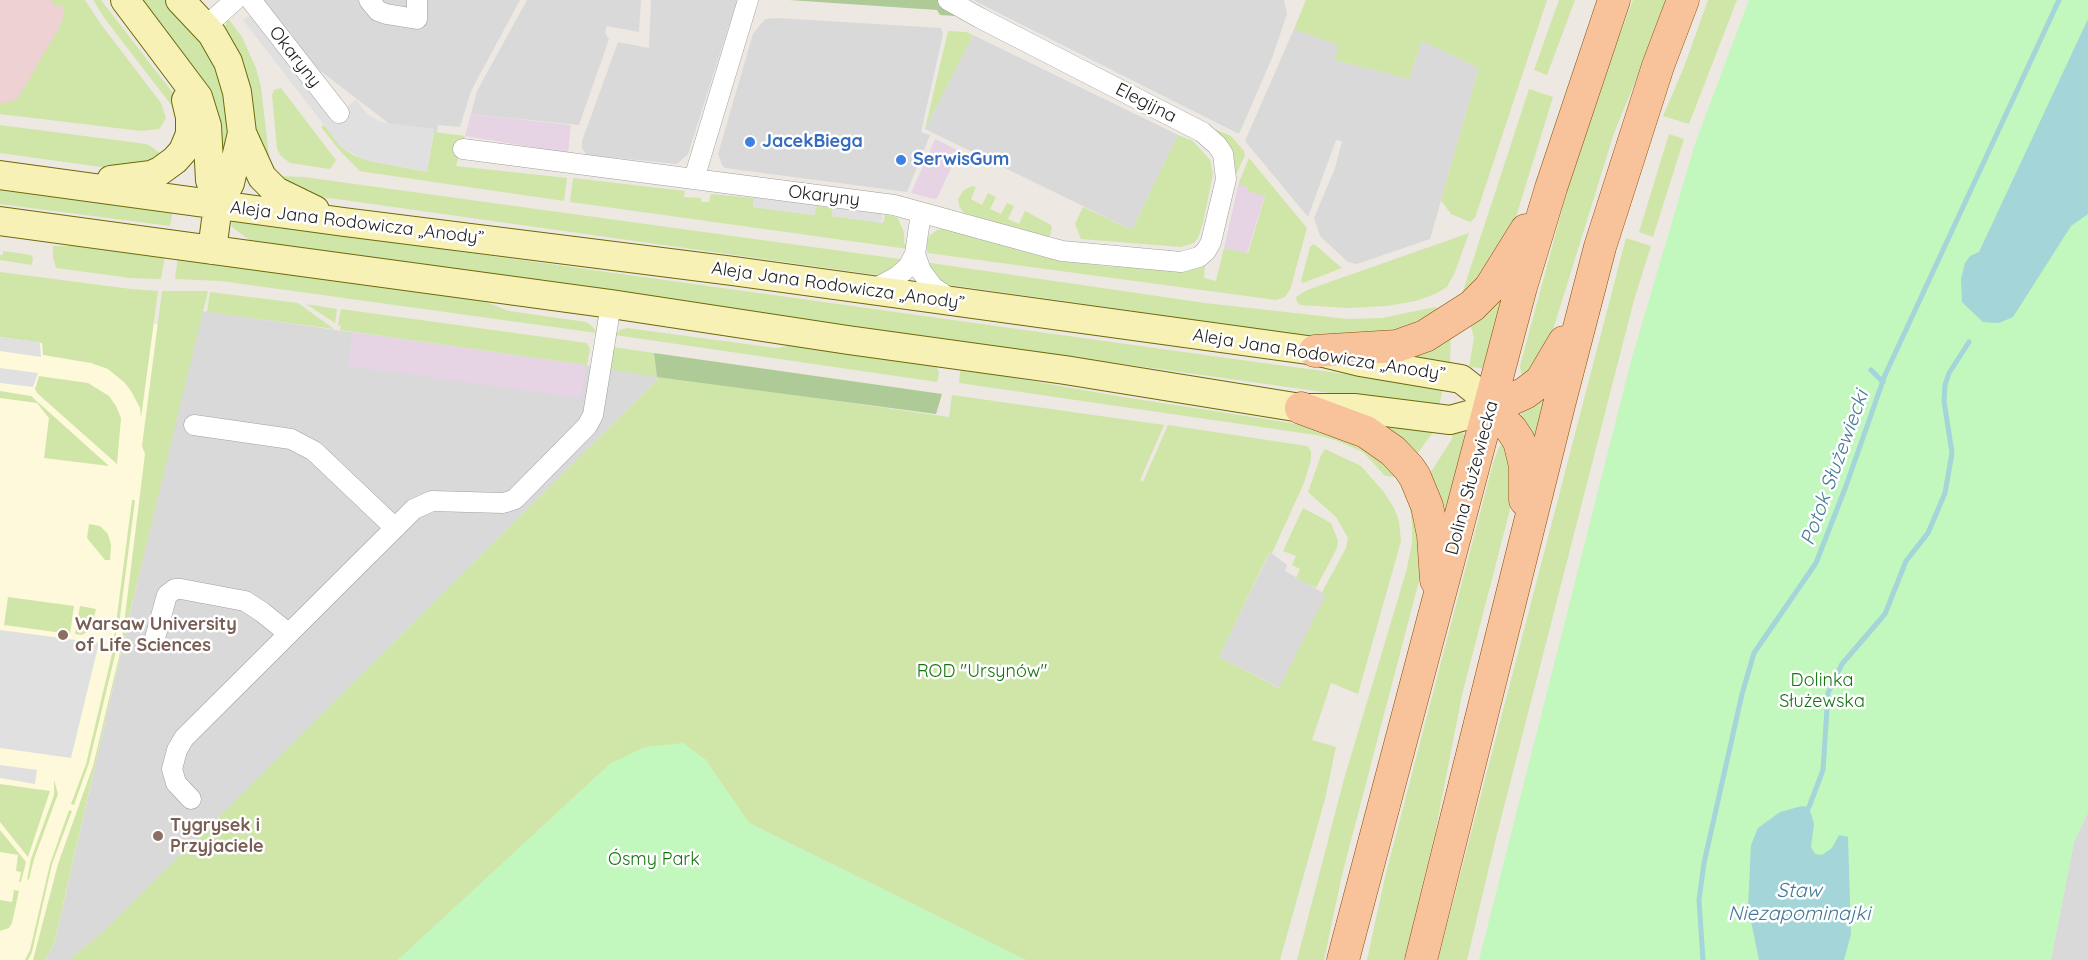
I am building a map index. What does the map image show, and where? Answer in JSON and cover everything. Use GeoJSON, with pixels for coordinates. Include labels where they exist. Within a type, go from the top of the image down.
{"type":"FeatureCollection","features":[{"type":"Feature","properties":{"kind":"main road"},"geometry":{"type":"LineString","coordinates":[[125,0],[193,89],[204,115],[209,141],[210,180],[218,205]]}},
{"type":"Feature","properties":{"kind":"main road"},"geometry":{"type":"LineString","coordinates":[[180,0],[206,26],[222,51],[232,73],[239,103],[242,133],[259,172],[266,182],[276,191],[339,221]]}},
{"type":"Feature","properties":{"kind":"main road","name":"Dolina Służewiecka"},"geometry":{"type":"LineString","coordinates":[[1344,960],[1521,287],[1551,188],[1614,0]]}},
{"type":"Feature","properties":{"kind":"main road"},"geometry":{"type":"LineString","coordinates":[[1421,960],[1587,295],[1622,174],[1683,0]]}},
{"type":"Feature","properties":{"kind":"main road"},"geometry":{"type":"LineString","coordinates":[[72,185],[152,175],[176,160],[187,142],[191,126],[180,72]]}},
{"type":"Feature","properties":{"kind":"main road"},"geometry":{"type":"LineString","coordinates":[[212,250],[218,205],[230,183],[242,133]]}},
{"type":"Feature","properties":{"kind":"main road","name":"Aleja Jana Rodowicza „Anody”"},"geometry":{"type":"LineString","coordinates":[[0,175],[733,271],[1315,351],[1360,362],[1461,379],[1475,390],[1490,409]]}},
{"type":"Feature","properties":{"kind":"main road"},"geometry":{"type":"LineString","coordinates":[[1315,351],[1397,346],[1425,336],[1451,321],[1472,306],[1490,288],[1551,188]]}},
{"type":"Feature","properties":{"kind":"main road"},"geometry":{"type":"LineString","coordinates":[[0,221],[611,304],[1065,370],[1302,408],[1354,408],[1450,420],[1490,409],[1525,393],[1541,381],[1555,360],[1587,295]]}},
{"type":"Feature","properties":{"kind":"main road"},"geometry":{"type":"LineString","coordinates":[[1302,408],[1366,432],[1393,451],[1415,477],[1427,506],[1433,535],[1437,606]]}},
{"type":"Feature","properties":{"kind":"main road"},"geometry":{"type":"LineString","coordinates":[[1490,409],[1511,429],[1523,453],[1526,481],[1520,566]]}},
{"type":"Feature","properties":{"kind":"street"},"geometry":{"type":"LineString","coordinates":[[206,26],[235,0]]}},
{"type":"Feature","properties":{"kind":"street","name":"Okaryny"},"geometry":{"type":"LineString","coordinates":[[251,0],[339,113]]}},
{"type":"Feature","properties":{"kind":"street"},"geometry":{"type":"LineString","coordinates":[[369,0],[376,9],[386,14],[417,19],[417,0]]}},
{"type":"Feature","properties":{"kind":"street"},"geometry":{"type":"LineString","coordinates":[[694,179],[748,0]]}},
{"type":"Feature","properties":{"kind":"street","name":"Elegijna"},"geometry":{"type":"LineString","coordinates":[[948,0],[1202,132],[1217,145],[1223,154],[1226,179],[1210,242],[1200,257],[1180,262]]}},
{"type":"Feature","properties":{"kind":"street","name":"Okaryny"},"geometry":{"type":"LineString","coordinates":[[463,150],[894,205],[1062,250],[1180,262]]}},
{"type":"Feature","properties":{"kind":"street"},"geometry":{"type":"LineString","coordinates":[[871,291],[898,276],[908,267],[915,255],[921,213]]}},
{"type":"Feature","properties":{"kind":"street"},"geometry":{"type":"LineString","coordinates":[[915,255],[921,271],[933,287],[954,302]]}},
{"type":"Feature","properties":{"kind":"street"},"geometry":{"type":"LineString","coordinates":[[191,799],[173,777],[172,769],[177,750],[184,738],[414,509],[432,501],[503,503],[515,499],[587,426],[593,415],[611,304]]}},
{"type":"Feature","properties":{"kind":"street"},"geometry":{"type":"LineString","coordinates":[[194,425],[291,439],[314,451],[395,528]]}},
{"type":"Feature","properties":{"kind":"street"},"geometry":{"type":"LineString","coordinates":[[155,638],[167,595],[175,589],[245,601],[288,633]]}},
{"type":"Feature","properties":{"kind":"shaded area"},"geometry":{"type":"Polygon","coordinates":[[[0,0],[78,0],[13,115],[0,114],[0,0]]]}},
{"type":"Feature","properties":{"kind":"shaded area"},"geometry":{"type":"Polygon","coordinates":[[[263,0],[520,0],[471,91],[460,127],[438,125],[437,133],[391,125],[310,63],[263,0]]]}},
{"type":"Feature","properties":{"kind":"shaded area"},"geometry":{"type":"Polygon","coordinates":[[[527,0],[641,0],[639,32],[607,26],[605,33],[609,39],[579,125],[471,114],[477,91],[527,0]]]}},
{"type":"Feature","properties":{"kind":"shaded area"},"geometry":{"type":"Polygon","coordinates":[[[651,0],[737,0],[688,154],[677,164],[587,155],[582,148],[582,141],[618,42],[649,48],[651,0]]]}},
{"type":"Feature","properties":{"kind":"shaded area"},"geometry":{"type":"Polygon","coordinates":[[[973,0],[1284,0],[1287,14],[1272,58],[1239,134],[973,0]]]}},
{"type":"Feature","properties":{"kind":"shaded area"},"geometry":{"type":"Polygon","coordinates":[[[253,13],[334,117],[356,100],[367,114],[380,122],[434,129],[427,172],[365,160],[341,147],[243,20],[253,13]]]}},
{"type":"Feature","properties":{"kind":"shaded area"},"geometry":{"type":"Polygon","coordinates":[[[765,19],[941,28],[943,34],[921,132],[930,135],[907,192],[725,168],[722,165],[718,154],[753,34],[765,19]]]}},
{"type":"Feature","properties":{"kind":"shaded area"},"geometry":{"type":"Polygon","coordinates":[[[1294,29],[1339,45],[1335,60],[1409,79],[1422,41],[1479,68],[1430,239],[1357,264],[1348,262],[1320,236],[1314,218],[1335,168],[1342,141],[1336,140],[1308,217],[1245,141],[1294,29]]]}},
{"type":"Feature","properties":{"kind":"shaded area"},"geometry":{"type":"Polygon","coordinates":[[[973,35],[1178,135],[1132,230],[925,129],[973,35]]]}},
{"type":"Feature","properties":{"kind":"shaded area"},"geometry":{"type":"Polygon","coordinates":[[[471,114],[571,125],[568,153],[465,136],[471,114]]]}},
{"type":"Feature","properties":{"kind":"shaded area"},"geometry":{"type":"Polygon","coordinates":[[[935,139],[959,151],[937,198],[934,199],[911,193],[935,139]]]}},
{"type":"Feature","properties":{"kind":"shaded area"},"geometry":{"type":"Polygon","coordinates":[[[1239,182],[1240,185],[1248,187],[1247,191],[1265,195],[1247,253],[1224,248],[1239,182]]]}},
{"type":"Feature","properties":{"kind":"shaded area"},"geometry":{"type":"Polygon","coordinates":[[[755,193],[816,201],[815,215],[753,207],[755,193]]]}},
{"type":"Feature","properties":{"kind":"shaded area"},"geometry":{"type":"Polygon","coordinates":[[[834,203],[883,210],[881,223],[832,216],[834,203]]]}},
{"type":"Feature","properties":{"kind":"shaded area","name":"Warsaw University of Life Sciences"},"geometry":{"type":"Polygon","coordinates":[[[0,301],[197,330],[54,944],[45,960],[0,960],[0,301]]]}},
{"type":"Feature","properties":{"kind":"shaded area"},"geometry":{"type":"Polygon","coordinates":[[[202,311],[661,376],[103,932],[69,960],[45,960],[54,944],[202,311]]]}},
{"type":"Feature","properties":{"kind":"shaded area"},"geometry":{"type":"Polygon","coordinates":[[[352,332],[587,365],[581,398],[348,366],[352,332]]]}},
{"type":"Feature","properties":{"kind":"shaded area"},"geometry":{"type":"Polygon","coordinates":[[[0,337],[40,342],[41,357],[0,351],[0,337]]]}},
{"type":"Feature","properties":{"kind":"shaded area"},"geometry":{"type":"Polygon","coordinates":[[[0,368],[38,373],[33,387],[0,383],[0,368]]]}},
{"type":"Feature","properties":{"kind":"shaded area"},"geometry":{"type":"Polygon","coordinates":[[[1270,552],[1287,565],[1285,571],[1327,595],[1280,688],[1219,657],[1270,552]]]}},
{"type":"Feature","properties":{"kind":"shaded area"},"geometry":{"type":"Polygon","coordinates":[[[0,630],[99,643],[71,758],[0,748],[0,630]]]}},
{"type":"Feature","properties":{"kind":"shaded area"},"geometry":{"type":"Polygon","coordinates":[[[0,765],[37,770],[35,784],[0,778],[0,765]]]}},
{"type":"Feature","properties":{"kind":"shaded area"},"geometry":{"type":"Polygon","coordinates":[[[2088,812],[2088,960],[2051,960],[2074,842],[2088,812]]]}},
{"type":"Feature","properties":{"kind":"green space"},"geometry":{"type":"Polygon","coordinates":[[[51,0],[85,0],[161,103],[166,118],[159,129],[141,131],[0,114],[0,104],[15,100],[20,95],[61,24],[64,13],[62,5],[55,6],[51,0]]]}},
{"type":"Feature","properties":{"kind":"green space"},"geometry":{"type":"Polygon","coordinates":[[[93,0],[101,0],[179,101],[177,134],[177,122],[172,106],[93,0]]]}},
{"type":"Feature","properties":{"kind":"green space"},"geometry":{"type":"Polygon","coordinates":[[[137,0],[166,0],[203,38],[228,96],[228,169],[137,0]]]}},
{"type":"Feature","properties":{"kind":"green space"},"geometry":{"type":"Polygon","coordinates":[[[789,0],[939,0],[957,13],[955,16],[940,15],[937,10],[789,0]]]}},
{"type":"Feature","properties":{"kind":"green space"},"geometry":{"type":"Polygon","coordinates":[[[1306,0],[1547,0],[1475,218],[1470,222],[1451,214],[1441,200],[1479,68],[1422,41],[1409,79],[1335,60],[1338,45],[1294,29],[1306,0]]]}},
{"type":"Feature","properties":{"kind":"green space"},"geometry":{"type":"Polygon","coordinates":[[[1559,0],[1575,0],[1547,75],[1534,70],[1559,0]]]}},
{"type":"Feature","properties":{"kind":"green space"},"geometry":{"type":"Polygon","coordinates":[[[1633,0],[1669,0],[1614,133],[1548,346],[1525,376],[1521,373],[1520,366],[1582,136],[1633,0]]]}},
{"type":"Feature","properties":{"kind":"green space"},"geometry":{"type":"Polygon","coordinates":[[[1708,0],[1737,0],[1689,124],[1663,116],[1684,67],[1708,0]]]}},
{"type":"Feature","properties":{"kind":"green space","name":"Dolinka Służewska"},"geometry":{"type":"Polygon","coordinates":[[[1749,0],[2088,0],[2088,812],[2074,842],[2051,960],[1479,960],[1631,361],[1695,144],[1749,0]]]}},
{"type":"Feature","properties":{"kind":"green space"},"geometry":{"type":"Polygon","coordinates":[[[227,17],[242,37],[256,68],[261,87],[269,156],[265,162],[225,30],[227,17]]]}},
{"type":"Feature","properties":{"kind":"green space"},"geometry":{"type":"Polygon","coordinates":[[[948,31],[966,32],[973,35],[925,129],[948,31]]]}},
{"type":"Feature","properties":{"kind":"green space"},"geometry":{"type":"Polygon","coordinates":[[[281,88],[336,160],[330,169],[290,163],[281,156],[277,149],[272,95],[274,90],[281,88]]]}},
{"type":"Feature","properties":{"kind":"green space"},"geometry":{"type":"Polygon","coordinates":[[[1529,89],[1553,97],[1511,233],[1459,303],[1529,89]]]}},
{"type":"Feature","properties":{"kind":"green space"},"geometry":{"type":"Polygon","coordinates":[[[0,125],[146,144],[167,159],[108,168],[0,153],[0,125]]]}},
{"type":"Feature","properties":{"kind":"green space"},"geometry":{"type":"Polygon","coordinates":[[[324,125],[341,147],[353,155],[365,160],[427,172],[434,132],[465,136],[456,166],[567,178],[564,201],[360,171],[321,127],[324,125]]]}},
{"type":"Feature","properties":{"kind":"green space"},"geometry":{"type":"Polygon","coordinates":[[[1215,129],[1231,136],[1244,151],[1245,155],[1235,177],[1232,149],[1215,129]]]}},
{"type":"Feature","properties":{"kind":"green space"},"geometry":{"type":"Polygon","coordinates":[[[1669,134],[1684,139],[1653,237],[1639,232],[1669,134]]]}},
{"type":"Feature","properties":{"kind":"green space"},"geometry":{"type":"Polygon","coordinates":[[[1178,135],[1193,141],[1210,160],[1213,174],[1203,223],[1194,243],[1181,247],[1081,239],[1075,224],[1083,207],[1132,230],[1178,135]]]}},
{"type":"Feature","properties":{"kind":"green space"},"geometry":{"type":"Polygon","coordinates":[[[1249,158],[1307,228],[1290,290],[1285,297],[1276,300],[927,253],[929,236],[937,230],[944,229],[1043,257],[1103,266],[1178,271],[1205,265],[1204,278],[1216,281],[1224,248],[1248,253],[1265,196],[1247,191],[1248,187],[1240,185],[1239,182],[1249,158]]]}},
{"type":"Feature","properties":{"kind":"green space"},"geometry":{"type":"Polygon","coordinates":[[[280,176],[304,177],[907,260],[884,276],[308,195],[280,176]]]}},
{"type":"Feature","properties":{"kind":"green space"},"geometry":{"type":"Polygon","coordinates":[[[573,178],[685,191],[684,197],[701,198],[701,202],[709,202],[711,194],[754,198],[753,207],[814,215],[816,206],[833,208],[832,216],[883,223],[885,215],[893,216],[898,218],[904,232],[904,243],[908,249],[570,202],[573,178]]]}},
{"type":"Feature","properties":{"kind":"green space"},"geometry":{"type":"Polygon","coordinates":[[[0,186],[173,210],[170,226],[0,204],[0,186]]]}},
{"type":"Feature","properties":{"kind":"green space"},"geometry":{"type":"Polygon","coordinates":[[[972,186],[976,187],[971,199],[982,205],[988,193],[996,197],[990,209],[1001,214],[1007,203],[1014,206],[1008,219],[1019,224],[1025,211],[1051,225],[1050,236],[1040,236],[964,213],[959,206],[958,199],[964,190],[972,186]]]}},
{"type":"Feature","properties":{"kind":"green space"},"geometry":{"type":"Polygon","coordinates":[[[232,220],[1443,387],[1439,408],[1429,407],[251,241],[233,228],[232,220]]]}},
{"type":"Feature","properties":{"kind":"green space"},"geometry":{"type":"Polygon","coordinates":[[[1469,233],[1447,287],[1435,294],[1416,301],[1387,306],[1348,308],[1300,305],[1297,302],[1296,297],[1307,290],[1469,233]]]}},
{"type":"Feature","properties":{"kind":"green space"},"geometry":{"type":"Polygon","coordinates":[[[1626,238],[1651,246],[1634,300],[1496,838],[1467,960],[1438,960],[1626,238]]]}},
{"type":"Feature","properties":{"kind":"green space"},"geometry":{"type":"Polygon","coordinates":[[[1314,244],[1342,268],[1303,283],[1301,281],[1310,247],[1314,244]]]}},
{"type":"Feature","properties":{"kind":"green space"},"geometry":{"type":"Polygon","coordinates":[[[53,246],[106,246],[165,255],[161,279],[130,278],[56,268],[53,246]]]}},
{"type":"Feature","properties":{"kind":"green space"},"geometry":{"type":"Polygon","coordinates":[[[3,251],[31,255],[32,263],[31,265],[0,260],[3,251]]]}},
{"type":"Feature","properties":{"kind":"green space"},"geometry":{"type":"Polygon","coordinates":[[[178,256],[478,299],[509,311],[586,322],[597,333],[221,281],[175,279],[178,256]]]}},
{"type":"Feature","properties":{"kind":"green space"},"geometry":{"type":"Polygon","coordinates":[[[924,262],[1205,303],[1348,319],[1382,318],[1435,307],[1442,311],[1429,324],[1350,340],[937,283],[924,262]]]}},
{"type":"Feature","properties":{"kind":"green space"},"geometry":{"type":"Polygon","coordinates":[[[0,272],[158,291],[141,418],[140,408],[131,391],[108,369],[91,363],[43,355],[42,343],[0,337],[0,272]]]}},
{"type":"Feature","properties":{"kind":"green space"},"geometry":{"type":"Polygon","coordinates":[[[162,291],[208,291],[132,604],[54,944],[45,960],[33,960],[58,864],[93,766],[121,648],[145,454],[142,446],[162,291]]]}},
{"type":"Feature","properties":{"kind":"green space"},"geometry":{"type":"Polygon","coordinates":[[[210,292],[298,303],[334,329],[207,312],[210,292]]]}},
{"type":"Feature","properties":{"kind":"green space"},"geometry":{"type":"Polygon","coordinates":[[[1503,295],[1485,364],[1482,368],[1469,367],[1474,338],[1469,320],[1503,295]]]}},
{"type":"Feature","properties":{"kind":"green space"},"geometry":{"type":"Polygon","coordinates":[[[306,304],[337,309],[335,323],[306,304]]]}},
{"type":"Feature","properties":{"kind":"green space"},"geometry":{"type":"Polygon","coordinates":[[[341,309],[587,343],[590,349],[587,365],[340,330],[341,326],[338,325],[341,309]]]}},
{"type":"Feature","properties":{"kind":"green space"},"geometry":{"type":"Polygon","coordinates":[[[627,328],[776,348],[803,344],[936,365],[939,373],[937,382],[615,335],[627,328]]]}},
{"type":"Feature","properties":{"kind":"green space"},"geometry":{"type":"Polygon","coordinates":[[[1451,332],[1450,364],[1397,353],[1451,332]]]}},
{"type":"Feature","properties":{"kind":"green space"},"geometry":{"type":"Polygon","coordinates":[[[612,347],[654,353],[657,377],[607,369],[612,347]]]}},
{"type":"Feature","properties":{"kind":"green space"},"geometry":{"type":"Polygon","coordinates":[[[654,353],[942,394],[936,414],[657,377],[654,353]]]}},
{"type":"Feature","properties":{"kind":"green space"},"geometry":{"type":"Polygon","coordinates":[[[963,369],[1123,397],[1342,431],[1401,474],[1396,477],[1385,476],[1363,452],[1316,435],[959,383],[960,372],[963,369]]]}},
{"type":"Feature","properties":{"kind":"green space"},"geometry":{"type":"Polygon","coordinates":[[[39,376],[88,383],[109,396],[121,418],[117,464],[37,393],[35,389],[39,376]]]}},
{"type":"Feature","properties":{"kind":"green space","name":"ROD \"Ursynów\""},"geometry":{"type":"Polygon","coordinates":[[[661,376],[949,417],[952,395],[1164,425],[1140,480],[1143,482],[1168,425],[1307,446],[1311,451],[1311,460],[1304,483],[1272,553],[1270,552],[1267,557],[1219,657],[1279,688],[1326,595],[1322,592],[1346,548],[1348,538],[1336,517],[1308,492],[1321,455],[1325,449],[1361,466],[1383,491],[1394,508],[1399,521],[1401,541],[1358,694],[1331,683],[1312,740],[1336,747],[1325,799],[1280,960],[1026,960],[749,823],[705,759],[611,763],[398,960],[69,960],[103,932],[661,376]]]}},
{"type":"Feature","properties":{"kind":"green space"},"geometry":{"type":"Polygon","coordinates":[[[1551,388],[1535,446],[1521,414],[1551,388]]]}},
{"type":"Feature","properties":{"kind":"green space"},"geometry":{"type":"Polygon","coordinates":[[[0,391],[31,396],[109,466],[44,458],[49,418],[37,403],[0,398],[0,391]]]}},
{"type":"Feature","properties":{"kind":"green space"},"geometry":{"type":"Polygon","coordinates":[[[1386,425],[1434,431],[1414,458],[1385,427],[1386,425]]]}},
{"type":"Feature","properties":{"kind":"green space"},"geometry":{"type":"Polygon","coordinates":[[[1453,432],[1462,432],[1466,437],[1442,534],[1427,478],[1452,439],[1453,432]]]}},
{"type":"Feature","properties":{"kind":"green space"},"geometry":{"type":"Polygon","coordinates":[[[1506,444],[1514,494],[1462,695],[1435,833],[1404,960],[1367,960],[1385,877],[1494,460],[1499,447],[1506,444]]]}},
{"type":"Feature","properties":{"kind":"green space"},"geometry":{"type":"Polygon","coordinates":[[[1409,499],[1424,549],[1419,581],[1342,875],[1324,960],[1297,960],[1344,779],[1406,572],[1412,544],[1409,499]]]}},
{"type":"Feature","properties":{"kind":"green space"},"geometry":{"type":"Polygon","coordinates":[[[132,500],[135,500],[118,632],[116,633],[116,651],[89,763],[74,805],[71,804],[86,764],[112,654],[132,500]]]}},
{"type":"Feature","properties":{"kind":"green space"},"geometry":{"type":"Polygon","coordinates":[[[1303,508],[1331,523],[1338,541],[1337,548],[1316,588],[1296,578],[1300,569],[1292,565],[1296,556],[1283,551],[1303,508]]]}},
{"type":"Feature","properties":{"kind":"green space"},"geometry":{"type":"Polygon","coordinates":[[[89,524],[100,526],[108,534],[111,545],[110,560],[105,560],[87,538],[89,524]]]}},
{"type":"Feature","properties":{"kind":"green space"},"geometry":{"type":"Polygon","coordinates":[[[8,597],[74,606],[70,634],[4,625],[8,597]]]}},
{"type":"Feature","properties":{"kind":"green space"},"geometry":{"type":"Polygon","coordinates":[[[80,606],[96,609],[94,617],[97,618],[94,628],[82,635],[75,634],[80,606]]]}},
{"type":"Feature","properties":{"kind":"green space","name":"Ósmy Park"},"geometry":{"type":"Polygon","coordinates":[[[683,743],[705,759],[749,823],[1026,960],[398,960],[611,763],[645,747],[683,743]]]}},
{"type":"Feature","properties":{"kind":"green space"},"geometry":{"type":"Polygon","coordinates":[[[54,780],[58,794],[27,880],[31,859],[54,795],[54,780]]]}},
{"type":"Feature","properties":{"kind":"green space"},"geometry":{"type":"Polygon","coordinates":[[[0,784],[50,791],[28,857],[0,822],[0,784]]]}},
{"type":"Feature","properties":{"kind":"green space"},"geometry":{"type":"Polygon","coordinates":[[[69,810],[72,811],[52,864],[32,952],[28,960],[25,960],[30,950],[50,864],[69,810]]]}},
{"type":"Feature","properties":{"kind":"green space"},"geometry":{"type":"Polygon","coordinates":[[[0,830],[26,862],[21,882],[19,882],[21,872],[16,871],[18,855],[0,852],[0,830]]]}},
{"type":"Feature","properties":{"kind":"green space"},"geometry":{"type":"Polygon","coordinates":[[[14,890],[19,891],[12,923],[9,928],[0,931],[0,900],[12,902],[14,890]]]}},
{"type":"Feature","properties":{"kind":"water"},"geometry":{"type":"Polygon","coordinates":[[[2088,19],[2088,214],[2071,226],[2013,317],[1999,323],[1983,322],[1962,302],[1961,279],[1965,263],[1970,256],[1979,252],[2088,19]]]}},
{"type":"Feature","properties":{"kind":"water","name":"Staw Niezapominajki"},"geometry":{"type":"Polygon","coordinates":[[[1802,806],[1809,807],[1814,824],[1811,847],[1815,854],[1822,855],[1832,848],[1839,835],[1848,837],[1851,934],[1844,960],[1759,960],[1748,907],[1751,845],[1758,828],[1780,812],[1802,806]]]}},
{"type":"Feature","properties":{"kind":"waterway","name":"Potok Służewiecki"},"geometry":{"type":"LineString","coordinates":[[1703,960],[1699,900],[1704,863],[1742,694],[1754,653],[1816,563],[1885,375],[2059,0]]}},
{"type":"Feature","properties":{"kind":"waterway"},"geometry":{"type":"LineString","coordinates":[[1809,807],[1823,770],[1828,693],[1842,664],[1885,614],[1906,561],[1928,533],[1945,493],[1952,453],[1944,401],[1945,385],[1949,373],[1969,342]]}},
{"type":"Feature","properties":{"kind":"waterway"},"geometry":{"type":"LineString","coordinates":[[1871,370],[1883,382]]}},
{"type":"Feature","properties":{"kind":"place","name":"JacekBiega"},"geometry":{"type":"Point","coordinates":[750,142]}},
{"type":"Feature","properties":{"kind":"place","name":"SerwisGum"},"geometry":{"type":"Point","coordinates":[901,160]}},
{"type":"Feature","properties":{"kind":"place","name":"Warsaw University of Life Sciences"},"geometry":{"type":"Point","coordinates":[63,635]}},
{"type":"Feature","properties":{"kind":"place","name":"Tygrysek i Przyjaciele"},"geometry":{"type":"Point","coordinates":[158,836]}}]}
